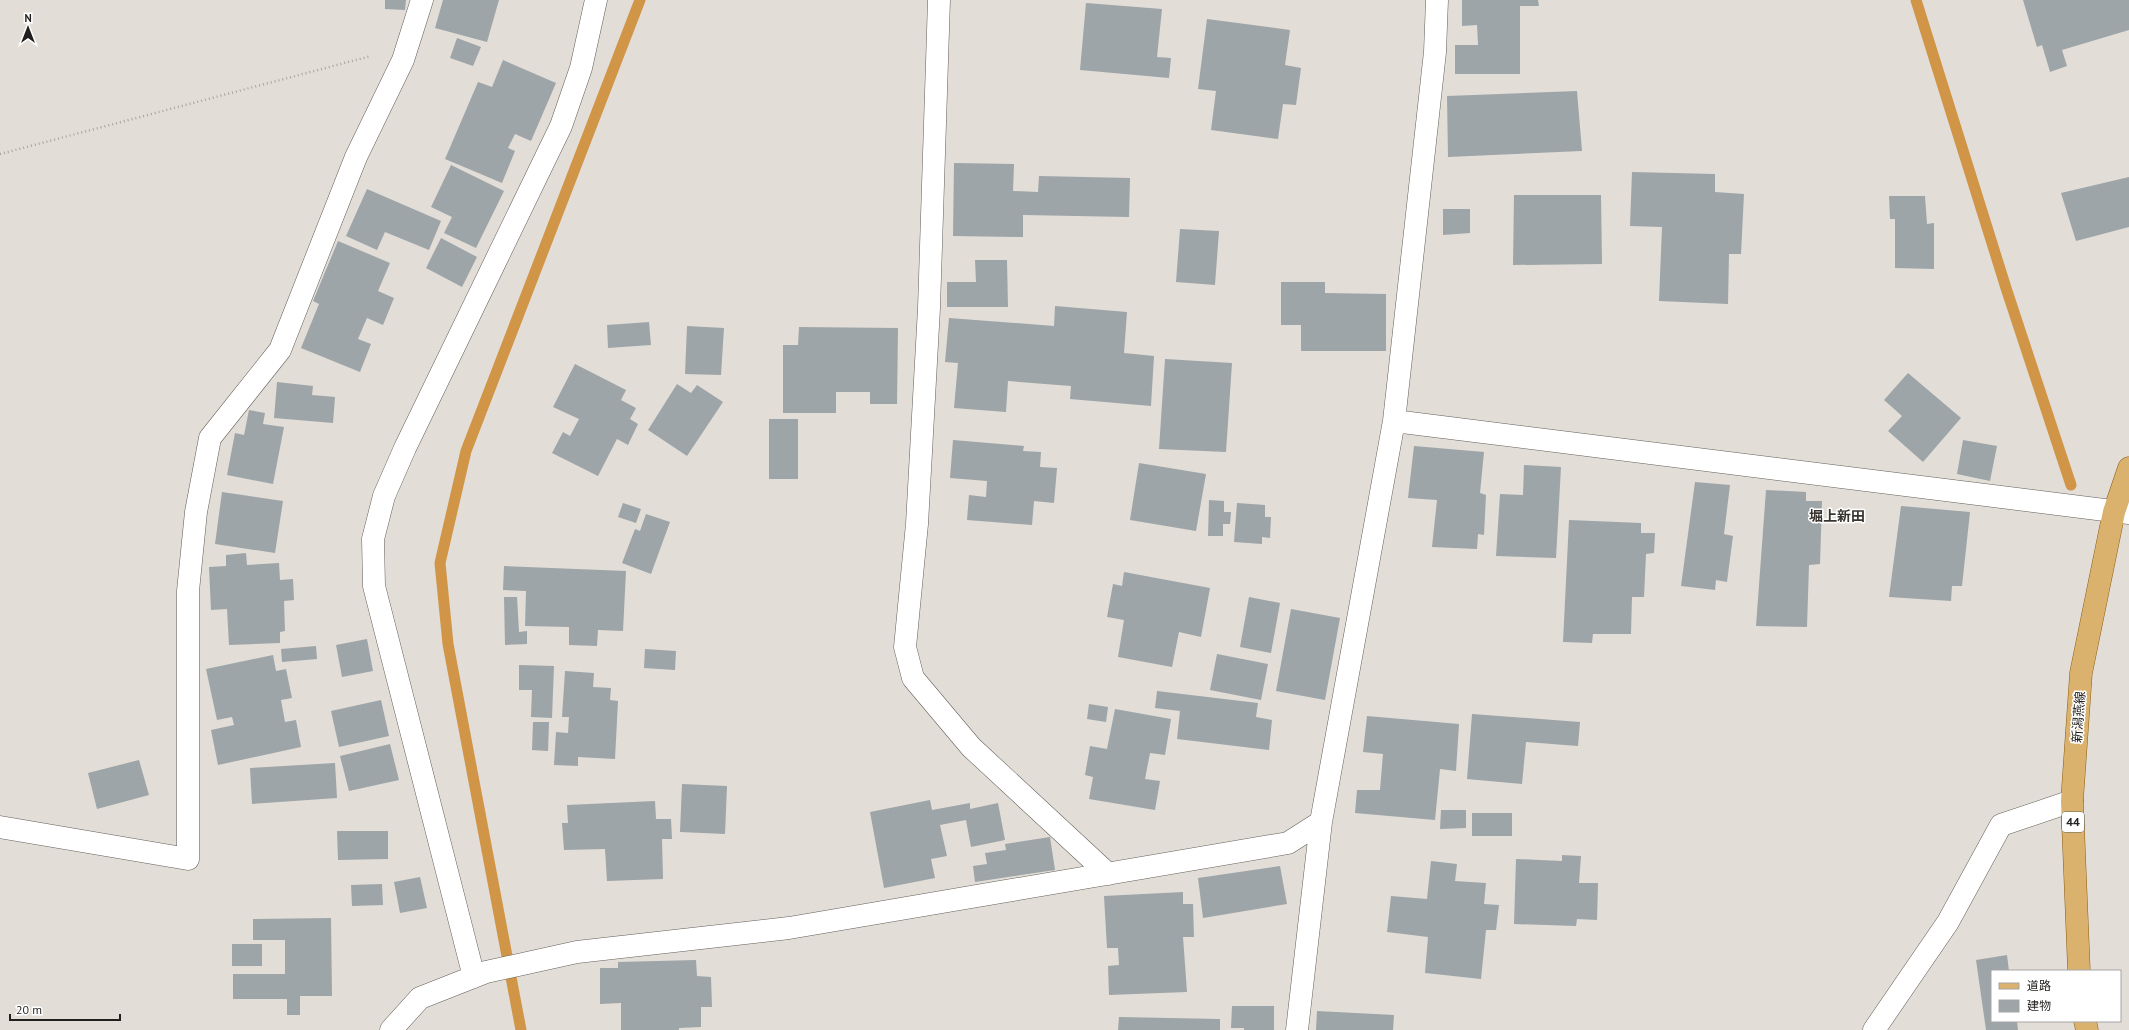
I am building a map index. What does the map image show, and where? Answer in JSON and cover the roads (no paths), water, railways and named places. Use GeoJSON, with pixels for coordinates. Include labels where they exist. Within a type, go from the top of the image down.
{"type":"FeatureCollection","features":[{"type":"Feature","properties":{"kind":"main road","name":"新潟燕線"},"geometry":{"type":"LineString","coordinates":[[2079,970],[2072,801],[2081,673],[2122,512],[2129,468]]}},
{"type":"Feature","properties":{"kind":"street"},"geometry":{"type":"LineString","coordinates":[[0,827],[188,859],[188,591],[196,512],[210,438],[280,350],[356,157],[404,60],[422,0]]}},
{"type":"Feature","properties":{"kind":"street"},"geometry":{"type":"LineString","coordinates":[[480,974],[374,586],[373,539],[384,496],[405,448],[561,126],[581,68],[596,0]]}},
{"type":"Feature","properties":{"kind":"street"},"geometry":{"type":"LineString","coordinates":[[940,0],[936,154],[927,347],[917,524],[905,647],[913,678],[972,747],[1108,874]]}},
{"type":"Feature","properties":{"kind":"street"},"geometry":{"type":"LineString","coordinates":[[1296,1030],[1321,822],[1394,421],[1435,52],[1436,0]]}},
{"type":"Feature","properties":{"kind":"street"},"geometry":{"type":"LineString","coordinates":[[1394,421],[2122,512]]}},
{"type":"Feature","properties":{"kind":"street"},"geometry":{"type":"LineString","coordinates":[[1874,1030],[1948,922],[2001,824],[2072,801]]}},
{"type":"Feature","properties":{"kind":"street"},"geometry":{"type":"LineString","coordinates":[[391,1030],[420,998],[480,974],[577,952],[789,928],[1288,843],[1321,822]]}},
{"type":"Feature","properties":{"kind":"waterway"},"geometry":{"type":"LineString","coordinates":[[521,1030],[448,644],[440,563],[466,451],[640,0]]}},
{"type":"Feature","properties":{"kind":"waterway"},"geometry":{"type":"LineString","coordinates":[[1916,0],[2006,288],[2071,485]]}},
{"type":"Feature","properties":{"kind":"district","name":"堀上新田"},"geometry":{"type":"Point","coordinates":[1837,516]}}]}
